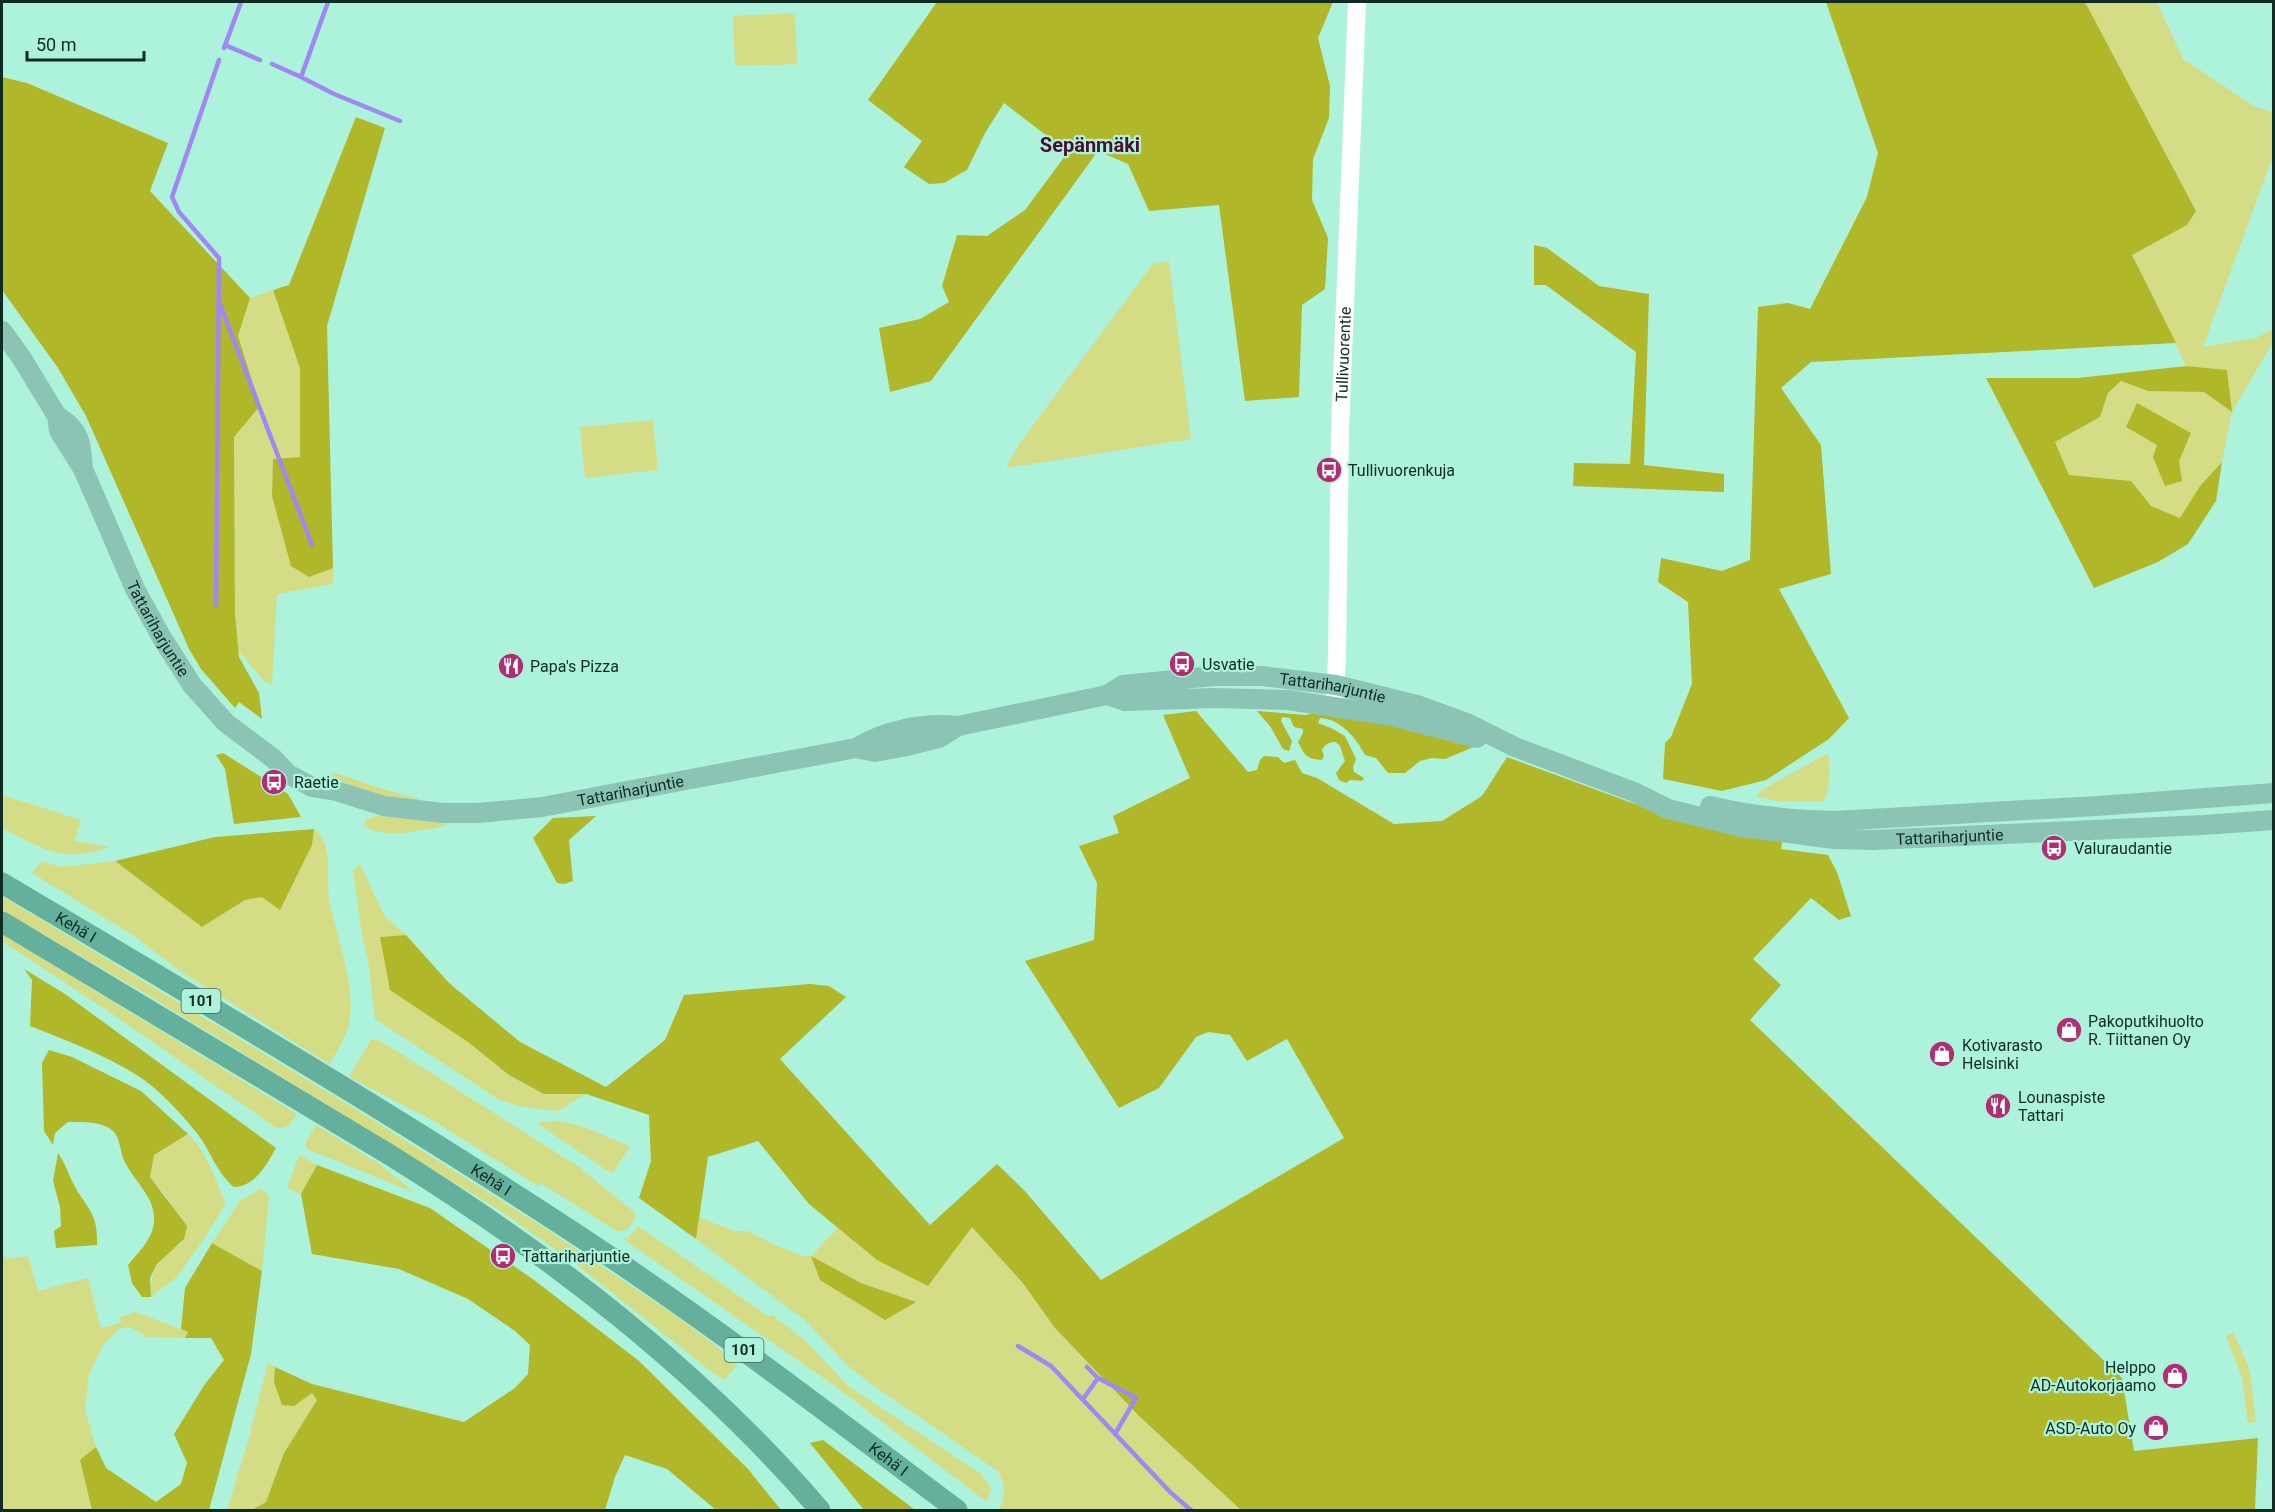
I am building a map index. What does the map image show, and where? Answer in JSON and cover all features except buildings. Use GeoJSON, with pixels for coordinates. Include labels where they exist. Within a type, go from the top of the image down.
{"type":"FeatureCollection","features":[{"type":"Feature","properties":{"kind":"highway","name":"Kehä I"},"geometry":{"type":"LineString","coordinates":[[2,883],[268,1042],[608,1256],[753,1357],[957,1510]]}},
{"type":"Feature","properties":{"kind":"highway","name":"Kehä I"},"geometry":{"type":"LineString","coordinates":[[2,922],[390,1155],[530,1248],[613,1311],[690,1376],[761,1445],[820,1510]]}},
{"type":"Feature","properties":{"kind":"main road","name":"Tullivuorentie"},"geometry":{"type":"LineString","coordinates":[[1334,706],[1340,430],[1357,2]]}},
{"type":"Feature","properties":{"kind":"main road","name":"Tattariharjuntie"},"geometry":{"type":"LineString","coordinates":[[2,331],[57,416],[59,431],[83,469],[135,589],[162,638],[192,685],[226,723],[274,759],[288,774],[312,787],[336,790],[384,806],[420,812],[443,813],[542,807],[856,748],[875,752],[907,746],[939,738],[958,726],[1107,695],[1123,685],[1214,676],[1262,676],[1336,685],[1417,705],[1469,723],[1515,747]]}},
{"type":"Feature","properties":{"kind":"main road","name":"Tattariharjuntie"},"geometry":{"type":"LineString","coordinates":[[1107,695],[1125,701],[1175,698],[1255,698],[1334,706],[1392,716],[1515,747],[1634,792],[1668,809],[1741,827],[1834,839],[1873,840],[2274,820]]}},
{"type":"Feature","properties":{"kind":"main road","name":"Tattariharjuntie"},"geometry":{"type":"LineString","coordinates":[[1634,792],[1671,796],[1733,812],[1800,820],[1835,821],[2274,794]]}},
{"type":"Feature","properties":{"kind":"green space"},"geometry":{"type":"Polygon","coordinates":[[[2085,2],[2157,2],[2183,59],[2255,107],[2273,112],[2273,156],[2203,347],[2256,338],[2273,329],[2273,342],[2232,412],[2222,462],[2200,486],[2180,518],[2151,506],[2131,481],[2069,475],[2055,442],[2100,417],[2108,393],[2121,381],[2148,391],[2204,392],[2231,411],[2227,370],[2186,366],[2132,255],[2187,225],[2196,211],[2085,2]]]}},
{"type":"Feature","properties":{"kind":"green space"},"geometry":{"type":"Polygon","coordinates":[[[795,13],[797,64],[735,66],[733,16],[795,13]]]}},
{"type":"Feature","properties":{"kind":"green space"},"geometry":{"type":"Polygon","coordinates":[[[1169,261],[1191,439],[1006,468],[1019,444],[1153,264],[1169,261]]]}},
{"type":"Feature","properties":{"kind":"green space"},"geometry":{"type":"Polygon","coordinates":[[[273,290],[300,368],[300,457],[273,459],[309,577],[333,568],[333,584],[277,594],[272,685],[264,681],[238,650],[235,613],[234,437],[260,406],[238,336],[250,298],[273,290]]]}},
{"type":"Feature","properties":{"kind":"green space"},"geometry":{"type":"Polygon","coordinates":[[[653,420],[658,470],[585,478],[580,427],[653,420]]]}},
{"type":"Feature","properties":{"kind":"green space"},"geometry":{"type":"Polygon","coordinates":[[[1826,754],[1829,756],[1829,780],[1827,793],[1822,802],[1776,801],[1756,796],[1762,790],[1826,754]]]}},
{"type":"Feature","properties":{"kind":"green space"},"geometry":{"type":"Polygon","coordinates":[[[333,772],[419,799],[419,803],[363,790],[331,775],[333,772]]]}},
{"type":"Feature","properties":{"kind":"green space"},"geometry":{"type":"Polygon","coordinates":[[[2,795],[81,820],[74,841],[110,847],[78,854],[53,852],[42,848],[2,828],[2,795]]]}},
{"type":"Feature","properties":{"kind":"green space"},"geometry":{"type":"Polygon","coordinates":[[[379,815],[445,823],[445,826],[394,833],[373,830],[364,826],[365,820],[379,815]]]}},
{"type":"Feature","properties":{"kind":"green space"},"geometry":{"type":"Polygon","coordinates":[[[314,829],[325,845],[328,860],[329,899],[344,959],[351,1005],[347,1031],[329,1064],[180,971],[134,936],[32,873],[42,861],[61,867],[115,861],[202,927],[245,900],[262,896],[280,909],[312,845],[314,829]]]}},
{"type":"Feature","properties":{"kind":"green space"},"geometry":{"type":"Polygon","coordinates":[[[360,864],[385,917],[406,935],[380,937],[468,1042],[509,1075],[544,1094],[586,1094],[558,1111],[521,1107],[498,1099],[375,1019],[353,870],[360,864]]]}},
{"type":"Feature","properties":{"kind":"green space"},"geometry":{"type":"Polygon","coordinates":[[[2,896],[336,1097],[545,1228],[679,1318],[737,1365],[724,1380],[713,1373],[572,1261],[499,1210],[151,997],[2,910],[2,896]]]}},
{"type":"Feature","properties":{"kind":"green space"},"geometry":{"type":"Polygon","coordinates":[[[2,934],[297,1114],[286,1127],[275,1127],[2,941],[2,934]]]}},
{"type":"Feature","properties":{"kind":"green space"},"geometry":{"type":"Polygon","coordinates":[[[374,1039],[579,1167],[635,1213],[636,1216],[628,1229],[618,1232],[541,1183],[538,1186],[432,1120],[349,1077],[371,1040],[374,1039]]]}},
{"type":"Feature","properties":{"kind":"green space"},"geometry":{"type":"Polygon","coordinates":[[[557,1121],[585,1128],[630,1146],[613,1173],[538,1124],[539,1122],[557,1121]]]}},
{"type":"Feature","properties":{"kind":"green space"},"geometry":{"type":"Polygon","coordinates":[[[316,1125],[381,1165],[415,1193],[307,1149],[305,1144],[316,1125]]]}},
{"type":"Feature","properties":{"kind":"green space"},"geometry":{"type":"Polygon","coordinates":[[[188,1134],[205,1156],[225,1205],[177,1277],[151,1297],[152,1277],[158,1264],[184,1240],[169,1200],[150,1177],[154,1155],[188,1134]]]}},
{"type":"Feature","properties":{"kind":"green space"},"geometry":{"type":"Polygon","coordinates":[[[299,1155],[317,1165],[301,1194],[287,1188],[299,1155]]]}},
{"type":"Feature","properties":{"kind":"green space"},"geometry":{"type":"Polygon","coordinates":[[[260,1189],[265,1191],[269,1197],[262,1271],[212,1243],[240,1201],[260,1189]]]}},
{"type":"Feature","properties":{"kind":"green space"},"geometry":{"type":"Polygon","coordinates":[[[699,1217],[734,1231],[747,1231],[803,1256],[811,1256],[838,1228],[877,1260],[972,1227],[1022,1282],[1055,1328],[1135,1412],[1241,1510],[999,1510],[1004,1492],[999,1472],[874,1386],[848,1366],[806,1321],[696,1239],[699,1217]],[[811,1257],[820,1280],[915,1302],[861,1283],[811,1257]]]}},
{"type":"Feature","properties":{"kind":"green space"},"geometry":{"type":"Polygon","coordinates":[[[638,1226],[768,1316],[772,1315],[806,1341],[848,1386],[981,1474],[991,1488],[987,1502],[835,1386],[623,1239],[628,1238],[638,1226]]]}},
{"type":"Feature","properties":{"kind":"green space"},"geometry":{"type":"Polygon","coordinates":[[[2,1254],[7,1259],[28,1256],[38,1291],[88,1278],[101,1328],[121,1323],[120,1317],[136,1312],[188,1332],[185,1338],[147,1337],[130,1327],[120,1328],[103,1345],[89,1375],[85,1410],[96,1447],[80,1461],[92,1510],[2,1510],[2,1254]]]}},
{"type":"Feature","properties":{"kind":"green space"},"geometry":{"type":"Polygon","coordinates":[[[2234,1333],[2250,1371],[2256,1422],[2248,1423],[2242,1378],[2226,1336],[2234,1333]]]}},
{"type":"Feature","properties":{"kind":"green space"},"geometry":{"type":"Polygon","coordinates":[[[268,1363],[275,1367],[274,1382],[294,1406],[312,1393],[317,1400],[284,1453],[266,1502],[252,1510],[227,1510],[248,1441],[268,1363]]]}},
{"type":"Feature","properties":{"kind":"shaded area"},"geometry":{"type":"Polygon","coordinates":[[[937,2],[1333,2],[1318,38],[1330,86],[1329,118],[1313,159],[1312,200],[1328,238],[1325,289],[1302,305],[1299,397],[1245,401],[1219,205],[1149,211],[1128,164],[1098,151],[931,381],[890,392],[879,328],[920,319],[949,302],[942,286],[957,235],[987,236],[1025,210],[1068,152],[1004,103],[985,133],[967,170],[944,183],[929,184],[904,167],[922,141],[868,100],[937,2]]]}},
{"type":"Feature","properties":{"kind":"shaded area"},"geometry":{"type":"Polygon","coordinates":[[[1826,2],[2085,2],[2196,211],[2187,225],[2132,255],[2176,343],[1811,362],[1781,388],[1821,445],[1831,574],[1779,589],[1849,718],[1829,739],[1766,780],[1722,791],[1663,779],[1665,743],[1671,737],[1692,684],[1688,602],[1658,582],[1661,558],[1722,571],[1750,560],[1758,307],[1788,303],[1810,309],[1867,197],[1878,153],[1826,2]]]}},
{"type":"Feature","properties":{"kind":"shaded area"},"geometry":{"type":"Polygon","coordinates":[[[2,77],[27,83],[168,143],[150,191],[250,298],[238,336],[260,406],[234,437],[235,613],[239,657],[259,693],[262,719],[239,702],[235,708],[201,669],[189,649],[86,416],[58,368],[2,290],[2,77]]]}},
{"type":"Feature","properties":{"kind":"shaded area"},"geometry":{"type":"Polygon","coordinates":[[[356,117],[385,128],[327,326],[333,568],[309,577],[291,566],[272,496],[273,459],[300,457],[300,368],[273,290],[289,285],[356,117]]]}},
{"type":"Feature","properties":{"kind":"shaded area"},"geometry":{"type":"Polygon","coordinates":[[[1534,245],[1547,248],[1599,286],[1649,294],[1644,465],[1724,474],[1724,492],[1573,486],[1574,463],[1630,464],[1636,352],[1546,285],[1534,285],[1534,245]]]}},
{"type":"Feature","properties":{"kind":"shaded area"},"geometry":{"type":"Polygon","coordinates":[[[2186,366],[2227,370],[2232,412],[2204,392],[2148,391],[2121,381],[2108,393],[2100,417],[2055,442],[2069,475],[2131,481],[2151,506],[2180,518],[2200,486],[2222,462],[2216,501],[2188,544],[2158,562],[2094,588],[1986,378],[2078,378],[2186,366]]]}},
{"type":"Feature","properties":{"kind":"shaded area"},"geometry":{"type":"Polygon","coordinates":[[[2137,403],[2191,433],[2179,461],[2182,481],[2165,486],[2153,457],[2157,445],[2126,427],[2137,403]]]}},
{"type":"Feature","properties":{"kind":"shaded area"},"geometry":{"type":"Polygon","coordinates":[[[1196,711],[1248,772],[1257,770],[1264,756],[1278,757],[1284,763],[1295,760],[1302,773],[1317,778],[1394,824],[1442,821],[1482,796],[1507,757],[1635,804],[1783,837],[1781,849],[1828,855],[1837,872],[1851,916],[1839,920],[1811,898],[1753,959],[1781,985],[1750,1020],[2122,1378],[2134,1451],[2258,1438],[2255,1510],[1241,1510],[1138,1415],[1055,1328],[1022,1282],[972,1227],[928,1286],[877,1260],[809,1204],[758,1141],[708,1157],[696,1239],[639,1198],[651,1161],[649,1115],[586,1094],[544,1094],[509,1075],[468,1042],[390,990],[380,937],[406,935],[449,983],[520,1042],[606,1087],[665,1040],[684,995],[810,984],[829,986],[846,997],[780,1059],[930,1225],[997,1164],[1024,1190],[1101,1280],[1344,1138],[1287,1039],[1247,1061],[1230,1035],[1208,1032],[1196,1037],[1159,1088],[1119,1108],[1025,961],[1094,940],[1097,883],[1079,846],[1119,833],[1113,816],[1190,778],[1163,715],[1196,711]]]}},
{"type":"Feature","properties":{"kind":"shaded area"},"geometry":{"type":"Polygon","coordinates":[[[1257,711],[1305,715],[1331,711],[1476,746],[1445,759],[1432,758],[1420,761],[1405,773],[1388,773],[1376,758],[1365,755],[1347,730],[1335,722],[1320,718],[1318,723],[1345,736],[1356,759],[1354,772],[1364,778],[1362,781],[1350,780],[1346,783],[1339,780],[1336,773],[1345,761],[1340,746],[1336,742],[1324,746],[1322,760],[1312,759],[1304,753],[1298,742],[1303,729],[1294,727],[1290,718],[1282,717],[1281,721],[1292,741],[1289,751],[1283,749],[1270,726],[1257,711]]]}},
{"type":"Feature","properties":{"kind":"shaded area"},"geometry":{"type":"Polygon","coordinates":[[[223,753],[288,794],[301,817],[234,824],[225,769],[216,755],[223,753]]]}},
{"type":"Feature","properties":{"kind":"shaded area"},"geometry":{"type":"Polygon","coordinates":[[[596,816],[569,840],[573,881],[564,884],[557,883],[533,838],[553,818],[596,816]]]}},
{"type":"Feature","properties":{"kind":"shaded area"},"geometry":{"type":"Polygon","coordinates":[[[314,829],[312,845],[280,910],[262,897],[245,900],[202,927],[115,861],[215,837],[314,829]]]}},
{"type":"Feature","properties":{"kind":"shaded area"},"geometry":{"type":"Polygon","coordinates":[[[24,969],[65,994],[276,1148],[260,1174],[242,1186],[234,1187],[222,1175],[195,1131],[175,1107],[152,1086],[110,1060],[30,1026],[32,980],[24,969]]]}},
{"type":"Feature","properties":{"kind":"shaded area"},"geometry":{"type":"Polygon","coordinates":[[[49,1050],[72,1057],[141,1091],[188,1134],[154,1155],[150,1177],[187,1226],[184,1239],[157,1264],[150,1278],[151,1297],[142,1297],[132,1283],[128,1265],[146,1243],[152,1231],[153,1209],[147,1195],[122,1156],[116,1134],[109,1128],[94,1123],[68,1122],[55,1133],[53,1145],[44,1131],[42,1063],[49,1050]]]}},
{"type":"Feature","properties":{"kind":"shaded area"},"geometry":{"type":"Polygon","coordinates":[[[58,1153],[94,1218],[97,1245],[56,1248],[54,1231],[61,1226],[60,1207],[53,1181],[58,1153]]]}},
{"type":"Feature","properties":{"kind":"shaded area"},"geometry":{"type":"Polygon","coordinates":[[[317,1165],[430,1208],[534,1280],[639,1361],[748,1469],[781,1510],[716,1510],[667,1469],[625,1455],[615,1477],[605,1510],[252,1510],[266,1502],[284,1453],[317,1400],[312,1393],[294,1406],[282,1405],[274,1382],[275,1367],[312,1384],[464,1422],[515,1388],[528,1374],[530,1345],[515,1331],[468,1299],[399,1269],[312,1254],[301,1194],[317,1165]]]}},
{"type":"Feature","properties":{"kind":"shaded area"},"geometry":{"type":"Polygon","coordinates":[[[212,1243],[262,1271],[251,1354],[209,1510],[92,1510],[80,1460],[96,1447],[106,1468],[156,1502],[181,1484],[187,1463],[174,1434],[205,1384],[224,1360],[211,1338],[185,1338],[188,1332],[181,1329],[185,1288],[212,1243]]]}},
{"type":"Feature","properties":{"kind":"shaded area"},"geometry":{"type":"Polygon","coordinates":[[[811,1256],[861,1283],[916,1302],[885,1320],[820,1280],[811,1256]]]}},
{"type":"Feature","properties":{"kind":"shaded area"},"geometry":{"type":"Polygon","coordinates":[[[823,1440],[915,1510],[864,1510],[810,1443],[823,1440]]]}},
{"type":"Feature","properties":{"kind":"waterway"},"geometry":{"type":"LineString","coordinates":[[224,48],[241,2]]}},
{"type":"Feature","properties":{"kind":"waterway"},"geometry":{"type":"LineString","coordinates":[[328,2],[301,77],[334,94],[400,121]]}},
{"type":"Feature","properties":{"kind":"waterway"},"geometry":{"type":"LineString","coordinates":[[225,45],[260,60]]}},
{"type":"Feature","properties":{"kind":"waterway"},"geometry":{"type":"LineString","coordinates":[[216,605],[219,258],[179,212],[172,197],[219,60]]}},
{"type":"Feature","properties":{"kind":"waterway"},"geometry":{"type":"LineString","coordinates":[[272,64],[301,77]]}},
{"type":"Feature","properties":{"kind":"waterway"},"geometry":{"type":"LineString","coordinates":[[220,304],[312,545]]}},
{"type":"Feature","properties":{"kind":"waterway"},"geometry":{"type":"LineString","coordinates":[[1018,1346],[1051,1366],[1171,1493],[1191,1510]]}},
{"type":"Feature","properties":{"kind":"waterway"},"geometry":{"type":"LineString","coordinates":[[1087,1367],[1098,1378]]}},
{"type":"Feature","properties":{"kind":"waterway"},"geometry":{"type":"LineString","coordinates":[[1083,1399],[1098,1378],[1136,1398],[1115,1434]]}},
{"type":"Feature","properties":{"kind":"place","name":"Tullivuorenkuja"},"geometry":{"type":"Point","coordinates":[1329,470]}},
{"type":"Feature","properties":{"kind":"place","name":"Usvatie"},"geometry":{"type":"Point","coordinates":[1182,664]}},
{"type":"Feature","properties":{"kind":"place","name":"Papa's Pizza"},"geometry":{"type":"Point","coordinates":[511,666]}},
{"type":"Feature","properties":{"kind":"place","name":"Raetie"},"geometry":{"type":"Point","coordinates":[274,782]}},
{"type":"Feature","properties":{"kind":"place","name":"Valuraudantie"},"geometry":{"type":"Point","coordinates":[2054,848]}},
{"type":"Feature","properties":{"kind":"place","name":"Pakoputkihuolto R. Tiittanen Oy"},"geometry":{"type":"Point","coordinates":[2069,1030]}},
{"type":"Feature","properties":{"kind":"place","name":"Kotivarasto Helsinki"},"geometry":{"type":"Point","coordinates":[1942,1054]}},
{"type":"Feature","properties":{"kind":"place","name":"Lounaspiste Tattari"},"geometry":{"type":"Point","coordinates":[1998,1106]}},
{"type":"Feature","properties":{"kind":"place","name":"Tattariharjuntie"},"geometry":{"type":"Point","coordinates":[503,1256]}},
{"type":"Feature","properties":{"kind":"place","name":"Helppo AD-Autokorjaamo"},"geometry":{"type":"Point","coordinates":[2175,1376]}},
{"type":"Feature","properties":{"kind":"place","name":"ASD-Auto Oy"},"geometry":{"type":"Point","coordinates":[2156,1428]}},
{"type":"Feature","properties":{"kind":"district","name":"Sepänmäki"},"geometry":{"type":"Point","coordinates":[1090,145]}}]}
